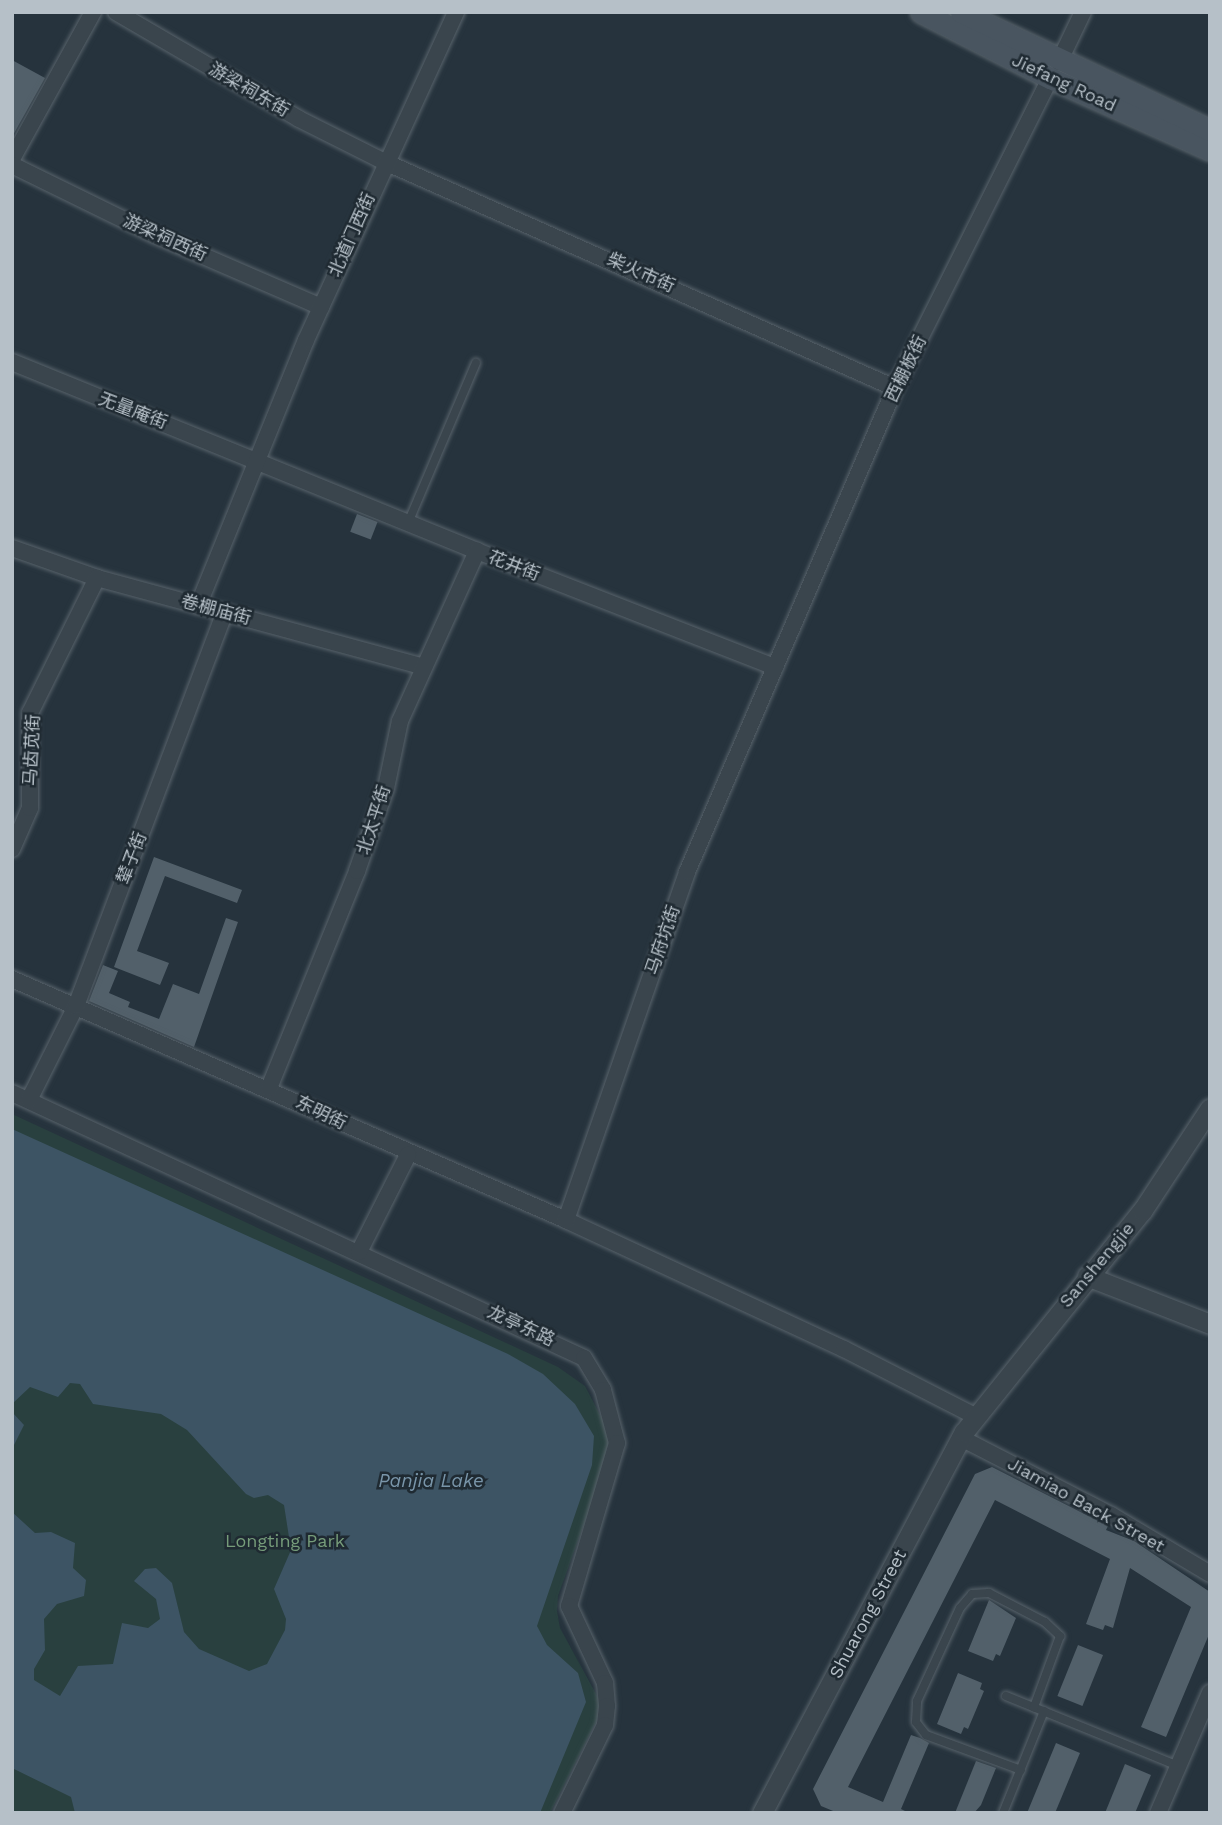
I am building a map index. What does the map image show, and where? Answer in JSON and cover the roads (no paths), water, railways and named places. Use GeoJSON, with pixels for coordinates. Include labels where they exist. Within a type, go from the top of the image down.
{"type":"FeatureCollection","features":[{"type":"Feature","properties":{"kind":"main road","name":"Jiefang Road"},"geometry":{"type":"LineString","coordinates":[[921,12],[1054,70],[1210,130]]}},
{"type":"Feature","properties":{"kind":"main road","name":"Jiefang Road"},"geometry":{"type":"LineString","coordinates":[[961,12],[1054,70],[1210,150]]}},
{"type":"Feature","properties":{"kind":"street"},"geometry":{"type":"LineString","coordinates":[[12,159],[93,12]]}},
{"type":"Feature","properties":{"kind":"street","name":"游梁祠东街"},"geometry":{"type":"LineString","coordinates":[[116,12],[299,119],[385,162]]}},
{"type":"Feature","properties":{"kind":"street","name":"北道门西街"},"geometry":{"type":"LineString","coordinates":[[198,606],[254,461],[321,306],[456,12]]}},
{"type":"Feature","properties":{"kind":"street","name":"西棚板街"},"geometry":{"type":"LineString","coordinates":[[775,667],[895,388],[1083,12]]}},
{"type":"Feature","properties":{"kind":"street","name":"柴火市街"},"geometry":{"type":"LineString","coordinates":[[385,162],[895,388]]}},
{"type":"Feature","properties":{"kind":"street","name":"游梁祠西街"},"geometry":{"type":"LineString","coordinates":[[12,165],[155,235],[321,306]]}},
{"type":"Feature","properties":{"kind":"street","name":"无量庵街"},"geometry":{"type":"LineString","coordinates":[[12,362],[254,461]]}},
{"type":"Feature","properties":{"kind":"street","name":"花井街"},"geometry":{"type":"LineString","coordinates":[[254,461],[775,667]]}},
{"type":"Feature","properties":{"kind":"street","name":"卷棚庙街"},"geometry":{"type":"LineString","coordinates":[[12,548],[97,578],[422,666]]}},
{"type":"Feature","properties":{"kind":"street","name":"北太平街"},"geometry":{"type":"LineString","coordinates":[[269,1088],[357,871],[386,788],[400,721],[422,666],[477,551]]}},
{"type":"Feature","properties":{"kind":"street","name":"马齿苋街"},"geometry":{"type":"LineString","coordinates":[[12,849],[30,807],[30,713],[97,578]]}},
{"type":"Feature","properties":{"kind":"street","name":"辇子街"},"geometry":{"type":"LineString","coordinates":[[29,1100],[76,1006],[225,612]]}},
{"type":"Feature","properties":{"kind":"street","name":"马府坑街"},"geometry":{"type":"LineString","coordinates":[[566,1220],[687,872],[775,667]]}},
{"type":"Feature","properties":{"kind":"street","name":"东明街"},"geometry":{"type":"LineString","coordinates":[[12,979],[269,1088],[408,1155],[566,1220],[844,1349],[975,1416]]}},
{"type":"Feature","properties":{"kind":"street","name":"龙亭东路"},"geometry":{"type":"LineString","coordinates":[[12,1093],[572,1350],[584,1358],[603,1390],[617,1443],[569,1606],[605,1683],[606,1716],[562,1813]]}},
{"type":"Feature","properties":{"kind":"street","name":"Sanshengjie"},"geometry":{"type":"LineString","coordinates":[[975,1416],[1171,1172],[1210,1108]]}},
{"type":"Feature","properties":{"kind":"street"},"geometry":{"type":"LineString","coordinates":[[359,1252],[408,1155]]}},
{"type":"Feature","properties":{"kind":"street"},"geometry":{"type":"LineString","coordinates":[[1087,1276],[1210,1324]]}},
{"type":"Feature","properties":{"kind":"street","name":"Shuarong Street"},"geometry":{"type":"LineString","coordinates":[[766,1812],[961,1438],[975,1416]]}},
{"type":"Feature","properties":{"kind":"street","name":"Jiamiao Back Street"},"geometry":{"type":"LineString","coordinates":[[961,1438],[1111,1515],[1210,1574]]}},
{"type":"Feature","properties":{"kind":"street"},"geometry":{"type":"LineString","coordinates":[[1158,1813],[1210,1693]]}},
{"type":"Feature","properties":{"kind":"lane"},"geometry":{"type":"LineString","coordinates":[[408,523],[476,363]]}},
{"type":"Feature","properties":{"kind":"lane"},"geometry":{"type":"LineString","coordinates":[[1021,1770],[926,1735],[916,1723],[917,1700],[960,1608],[972,1594],[989,1593],[1045,1622],[1060,1636],[1034,1707]]}},
{"type":"Feature","properties":{"kind":"lane"},"geometry":{"type":"LineString","coordinates":[[1006,1696],[1178,1766]]}},
{"type":"Feature","properties":{"kind":"lane"},"geometry":{"type":"LineString","coordinates":[[1003,1813],[1044,1711]]}},
{"type":"Feature","properties":{"kind":"water","name":"Panjia Lake"},"geometry":{"type":"Polygon","coordinates":[[[12,1129],[508,1354],[543,1374],[575,1404],[594,1436],[592,1465],[537,1626],[547,1645],[578,1673],[586,1702],[540,1813],[75,1813],[71,1797],[12,1768],[12,1512],[35,1533],[51,1532],[75,1543],[73,1568],[86,1580],[84,1596],[57,1604],[44,1619],[45,1650],[34,1669],[34,1680],[60,1696],[78,1666],[113,1664],[122,1623],[148,1628],[160,1619],[156,1599],[134,1581],[145,1569],[156,1568],[172,1583],[184,1632],[199,1649],[249,1671],[267,1664],[285,1630],[286,1619],[274,1589],[291,1550],[284,1505],[268,1495],[254,1498],[246,1494],[187,1430],[161,1414],[93,1404],[80,1384],[70,1383],[58,1397],[30,1387],[12,1404],[12,1129]]]}},
{"type":"Feature","properties":{"kind":"water"},"geometry":{"type":"Polygon","coordinates":[[[12,1412],[24,1425],[12,1449],[12,1412]]]}},
{"type":"Feature","properties":{"kind":"park label","name":"Longting Park"},"geometry":{"type":"Point","coordinates":[285,1541]}}]}
